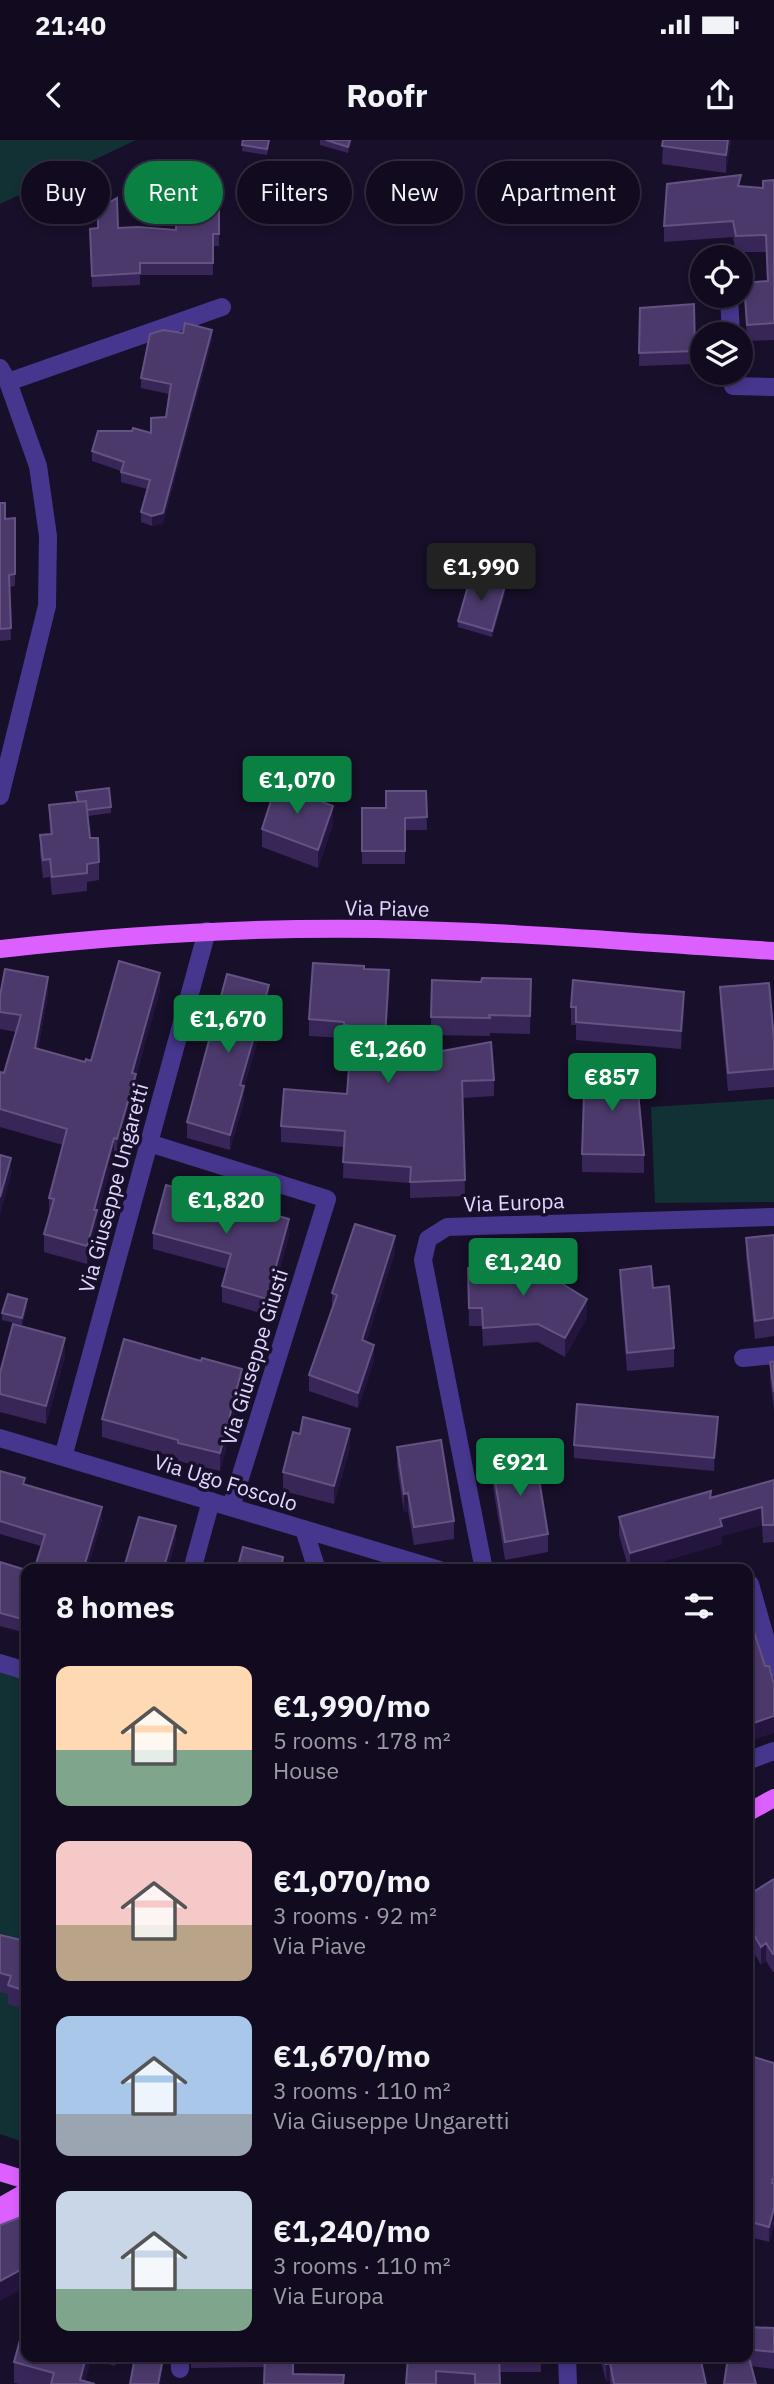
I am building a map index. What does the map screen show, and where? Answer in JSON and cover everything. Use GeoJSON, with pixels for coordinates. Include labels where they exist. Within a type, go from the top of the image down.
{"type":"FeatureCollection","features":[{"type":"Feature","properties":{"kind":"main road","name":"Via Piave"},"geometry":{"type":"LineString","coordinates":[[0,949],[207,931],[377,929],[530,935],[774,951]]}},
{"type":"Feature","properties":{"kind":"main road"},"geometry":{"type":"LineString","coordinates":[[753,1809],[774,1798]]}},
{"type":"Feature","properties":{"kind":"main road"},"geometry":{"type":"LineString","coordinates":[[0,2172],[21,2178]]}},
{"type":"Feature","properties":{"kind":"main road"},"geometry":{"type":"LineString","coordinates":[[0,2207],[21,2195]]}},
{"type":"Feature","properties":{"kind":"main road"},"geometry":{"type":"LineString","coordinates":[[0,2220],[21,2211]]}},
{"type":"Feature","properties":{"kind":"street"},"geometry":{"type":"LineString","coordinates":[[0,796],[47,606],[48,536],[38,466],[4,375],[222,307]]}},
{"type":"Feature","properties":{"kind":"street"},"geometry":{"type":"LineString","coordinates":[[733,385],[774,387]]}},
{"type":"Feature","properties":{"kind":"street","name":"Via Giuseppe Ungaretti"},"geometry":{"type":"LineString","coordinates":[[63,1457],[207,931]]}},
{"type":"Feature","properties":{"kind":"street","name":"Via Giuseppe Giusti"},"geometry":{"type":"LineString","coordinates":[[149,1143],[327,1199],[230,1507]]}},
{"type":"Feature","properties":{"kind":"street","name":"Via Europa"},"geometry":{"type":"LineString","coordinates":[[483,1564],[422,1260],[428,1239],[447,1227],[774,1217]]}},
{"type":"Feature","properties":{"kind":"street"},"geometry":{"type":"LineString","coordinates":[[743,1358],[774,1355]]}},
{"type":"Feature","properties":{"kind":"street","name":"Via Ugo Foscolo"},"geometry":{"type":"LineString","coordinates":[[0,1438],[420,1564]]}},
{"type":"Feature","properties":{"kind":"street"},"geometry":{"type":"LineString","coordinates":[[194,1564],[211,1501]]}},
{"type":"Feature","properties":{"kind":"street"},"geometry":{"type":"LineString","coordinates":[[304,1529],[315,1564]]}},
{"type":"Feature","properties":{"kind":"street"},"geometry":{"type":"LineString","coordinates":[[753,1594],[774,1668]]}},
{"type":"Feature","properties":{"kind":"street"},"geometry":{"type":"LineString","coordinates":[[0,1663],[21,1669]]}},
{"type":"Feature","properties":{"kind":"street"},"geometry":{"type":"LineString","coordinates":[[753,1759],[774,1751]]}},
{"type":"Feature","properties":{"kind":"street"},"geometry":{"type":"LineString","coordinates":[[567,2362],[568,2384]]}},
{"type":"Feature","properties":{"kind":"green space"},"geometry":{"type":"Polygon","coordinates":[[[0,140],[136,140],[91,161],[21,161],[21,194],[0,204],[0,140]]]}},
{"type":"Feature","properties":{"kind":"green space"},"geometry":{"type":"Polygon","coordinates":[[[774,1099],[774,1202],[655,1203],[651,1107],[774,1099]]]}},
{"type":"Feature","properties":{"kind":"green space"},"geometry":{"type":"Polygon","coordinates":[[[0,1668],[21,1673],[21,2141],[0,2134],[0,1668]]]}},
{"type":"Feature","properties":{"kind":"building"},"geometry":{"type":"Polygon","coordinates":[[[243,140],[269,140],[267,149],[242,145],[243,140]]]}},
{"type":"Feature","properties":{"kind":"building"},"geometry":{"type":"Polygon","coordinates":[[[326,140],[350,140],[348,147],[326,140]]]}},
{"type":"Feature","properties":{"kind":"building"},"geometry":{"type":"Polygon","coordinates":[[[663,140],[728,140],[726,155],[662,146],[663,140]]]}},
{"type":"Feature","properties":{"kind":"building"},"geometry":{"type":"Polygon","coordinates":[[[741,175],[738,186],[763,188],[763,181],[774,180],[774,323],[753,325],[753,322],[747,322],[746,308],[753,308],[753,282],[768,281],[766,235],[736,236],[733,221],[664,226],[667,184],[741,175]]]}},
{"type":"Feature","properties":{"kind":"building"},"geometry":{"type":"Polygon","coordinates":[[[117,198],[118,228],[176,230],[176,224],[219,224],[219,234],[213,234],[213,263],[140,263],[140,273],[92,276],[90,229],[98,228],[98,224],[110,224],[110,202],[117,198]]]}},
{"type":"Feature","properties":{"kind":"building"},"geometry":{"type":"Polygon","coordinates":[[[690,304],[690,308],[694,308],[694,322],[690,322],[690,351],[639,353],[640,308],[690,304]]]}},
{"type":"Feature","properties":{"kind":"building"},"geometry":{"type":"Polygon","coordinates":[[[185,323],[212,330],[163,513],[152,516],[141,512],[150,480],[121,472],[124,462],[92,451],[98,431],[132,431],[133,428],[151,433],[151,418],[166,417],[171,384],[141,378],[150,334],[163,330],[183,333],[185,323]]]}},
{"type":"Feature","properties":{"kind":"building"},"geometry":{"type":"Polygon","coordinates":[[[0,503],[5,503],[5,519],[15,518],[15,574],[9,575],[11,628],[0,629],[0,503]]]}},
{"type":"Feature","properties":{"kind":"building"},"geometry":{"type":"Polygon","coordinates":[[[471,576],[505,586],[492,631],[458,621],[471,576]]]}},
{"type":"Feature","properties":{"kind":"building"},"geometry":{"type":"Polygon","coordinates":[[[277,782],[316,796],[315,799],[333,806],[318,850],[262,829],[277,782]]]}},
{"type":"Feature","properties":{"kind":"building"},"geometry":{"type":"Polygon","coordinates":[[[109,788],[111,807],[87,810],[86,801],[78,802],[76,792],[109,788]]]}},
{"type":"Feature","properties":{"kind":"building"},"geometry":{"type":"Polygon","coordinates":[[[386,791],[426,791],[427,817],[405,818],[405,851],[362,851],[362,808],[386,808],[386,791]]]}},
{"type":"Feature","properties":{"kind":"building"},"geometry":{"type":"Polygon","coordinates":[[[86,801],[90,838],[98,838],[99,862],[87,864],[87,873],[52,877],[50,859],[43,860],[40,835],[52,834],[49,805],[86,801]]]}},
{"type":"Feature","properties":{"kind":"building"},"geometry":{"type":"Polygon","coordinates":[[[119,961],[160,973],[132,1073],[136,1074],[117,1139],[114,1138],[87,1246],[44,1234],[54,1199],[49,1198],[67,1129],[0,1109],[0,1072],[4,1073],[21,1015],[0,1012],[0,996],[5,969],[48,977],[35,1048],[85,1062],[86,1059],[91,1061],[119,961]]]}},
{"type":"Feature","properties":{"kind":"building"},"geometry":{"type":"Polygon","coordinates":[[[313,963],[389,970],[385,1038],[390,1038],[388,1061],[491,1042],[494,1080],[462,1081],[465,1180],[410,1182],[411,1167],[343,1162],[345,1131],[281,1126],[284,1089],[347,1094],[352,1026],[344,1025],[344,1022],[309,1019],[313,963]]]}},
{"type":"Feature","properties":{"kind":"building"},"geometry":{"type":"Polygon","coordinates":[[[227,974],[269,985],[240,1085],[244,1086],[230,1135],[187,1122],[227,974]]]}},
{"type":"Feature","properties":{"kind":"building"},"geometry":{"type":"Polygon","coordinates":[[[482,978],[531,979],[530,1016],[431,1017],[432,980],[481,982],[482,978]]]}},
{"type":"Feature","properties":{"kind":"building"},"geometry":{"type":"Polygon","coordinates":[[[573,980],[684,992],[681,1031],[576,1022],[576,1007],[571,1007],[573,980]]]}},
{"type":"Feature","properties":{"kind":"building"},"geometry":{"type":"Polygon","coordinates":[[[769,983],[774,1069],[728,1073],[720,987],[769,983]]]}},
{"type":"Feature","properties":{"kind":"building"},"geometry":{"type":"Polygon","coordinates":[[[585,1066],[636,1070],[644,1155],[582,1154],[585,1066]]]}},
{"type":"Feature","properties":{"kind":"building"},"geometry":{"type":"Polygon","coordinates":[[[0,1155],[11,1158],[0,1197],[0,1155]]]}},
{"type":"Feature","properties":{"kind":"building"},"geometry":{"type":"Polygon","coordinates":[[[166,1185],[289,1219],[267,1299],[222,1286],[231,1254],[153,1233],[166,1185]]]}},
{"type":"Feature","properties":{"kind":"building"},"geometry":{"type":"Polygon","coordinates":[[[355,1224],[395,1236],[362,1340],[374,1345],[358,1393],[309,1375],[337,1295],[332,1293],[355,1224]]]}},
{"type":"Feature","properties":{"kind":"building"},"geometry":{"type":"Polygon","coordinates":[[[774,1235],[774,1318],[755,1321],[746,1238],[774,1235]]]}},
{"type":"Feature","properties":{"kind":"building"},"geometry":{"type":"Polygon","coordinates":[[[540,1266],[540,1269],[563,1279],[561,1283],[587,1299],[565,1338],[538,1324],[483,1328],[482,1308],[469,1308],[468,1268],[540,1266]]]}},
{"type":"Feature","properties":{"kind":"building"},"geometry":{"type":"Polygon","coordinates":[[[651,1266],[653,1288],[669,1286],[674,1348],[627,1353],[620,1270],[651,1266]]]}},
{"type":"Feature","properties":{"kind":"building"},"geometry":{"type":"Polygon","coordinates":[[[8,1294],[27,1299],[22,1318],[2,1313],[8,1294]]]}},
{"type":"Feature","properties":{"kind":"building"},"geometry":{"type":"Polygon","coordinates":[[[13,1324],[65,1338],[46,1406],[0,1394],[0,1373],[13,1324]]]}},
{"type":"Feature","properties":{"kind":"building"},"geometry":{"type":"Polygon","coordinates":[[[124,1339],[201,1361],[202,1358],[242,1369],[220,1453],[102,1419],[124,1339]]]}},
{"type":"Feature","properties":{"kind":"building"},"geometry":{"type":"Polygon","coordinates":[[[774,1361],[774,1392],[770,1362],[774,1361]]]}},
{"type":"Feature","properties":{"kind":"building"},"geometry":{"type":"Polygon","coordinates":[[[577,1404],[718,1417],[714,1458],[574,1445],[577,1404]]]}},
{"type":"Feature","properties":{"kind":"building"},"geometry":{"type":"Polygon","coordinates":[[[303,1417],[350,1429],[334,1486],[283,1472],[293,1432],[300,1434],[303,1417]]]}},
{"type":"Feature","properties":{"kind":"building"},"geometry":{"type":"Polygon","coordinates":[[[441,1440],[454,1521],[414,1527],[408,1493],[404,1494],[397,1447],[441,1440]]]}},
{"type":"Feature","properties":{"kind":"building"},"geometry":{"type":"Polygon","coordinates":[[[535,1455],[548,1534],[505,1542],[492,1462],[535,1455]]]}},
{"type":"Feature","properties":{"kind":"building"},"geometry":{"type":"Polygon","coordinates":[[[0,1471],[25,1478],[23,1484],[102,1507],[85,1564],[36,1564],[45,1535],[0,1521],[0,1471]]]}},
{"type":"Feature","properties":{"kind":"building"},"geometry":{"type":"Polygon","coordinates":[[[774,1480],[774,1525],[763,1525],[762,1507],[720,1519],[722,1526],[630,1553],[619,1517],[711,1491],[710,1498],[774,1480]]]}},
{"type":"Feature","properties":{"kind":"building"},"geometry":{"type":"Polygon","coordinates":[[[139,1517],[176,1526],[165,1564],[125,1564],[139,1517]]]}},
{"type":"Feature","properties":{"kind":"building"},"geometry":{"type":"Polygon","coordinates":[[[243,1547],[283,1557],[282,1564],[239,1564],[243,1547]]]}},
{"type":"Feature","properties":{"kind":"building"},"geometry":{"type":"Polygon","coordinates":[[[0,1562],[21,1568],[21,1619],[0,1613],[0,1562]]]}},
{"type":"Feature","properties":{"kind":"building"},"geometry":{"type":"Polygon","coordinates":[[[753,1628],[774,1684],[774,1716],[753,1723],[753,1628]]]}},
{"type":"Feature","properties":{"kind":"building"},"geometry":{"type":"Polygon","coordinates":[[[774,1879],[774,1954],[766,1943],[761,1947],[753,1933],[753,1892],[774,1879]]]}},
{"type":"Feature","properties":{"kind":"building"},"geometry":{"type":"Polygon","coordinates":[[[0,1935],[21,1940],[21,1989],[8,1985],[11,1976],[0,1973],[0,1935]]]}},
{"type":"Feature","properties":{"kind":"building"},"geometry":{"type":"Polygon","coordinates":[[[753,2057],[774,2063],[774,2208],[769,2227],[753,2223],[753,2057]]]}},
{"type":"Feature","properties":{"kind":"building"},"geometry":{"type":"Polygon","coordinates":[[[21,2217],[21,2270],[0,2281],[0,2225],[21,2217]]]}},
{"type":"Feature","properties":{"kind":"building"},"geometry":{"type":"Polygon","coordinates":[[[753,2327],[774,2328],[774,2352],[753,2350],[753,2327]]]}},
{"type":"Feature","properties":{"kind":"building"},"geometry":{"type":"Polygon","coordinates":[[[21,2337],[21,2362],[85,2362],[80,2380],[95,2384],[51,2384],[54,2373],[14,2362],[21,2337]]]}},
{"type":"Feature","properties":{"kind":"building"},"geometry":{"type":"Polygon","coordinates":[[[134,2362],[162,2362],[158,2384],[130,2384],[134,2362]]]}},
{"type":"Feature","properties":{"kind":"building"},"geometry":{"type":"Polygon","coordinates":[[[265,2362],[293,2362],[293,2374],[344,2375],[343,2384],[264,2384],[265,2362]]]}},
{"type":"Feature","properties":{"kind":"building"},"geometry":{"type":"Polygon","coordinates":[[[408,2362],[499,2362],[500,2384],[475,2384],[475,2374],[436,2371],[436,2384],[406,2384],[408,2362]]]}},
{"type":"Feature","properties":{"kind":"building"},"geometry":{"type":"Polygon","coordinates":[[[605,2362],[701,2362],[706,2384],[614,2384],[610,2363],[605,2362]]]}},
{"type":"Feature","properties":{"kind":"building"},"geometry":{"type":"Polygon","coordinates":[[[727,2362],[750,2362],[756,2384],[724,2384],[727,2362]]]}}]}
